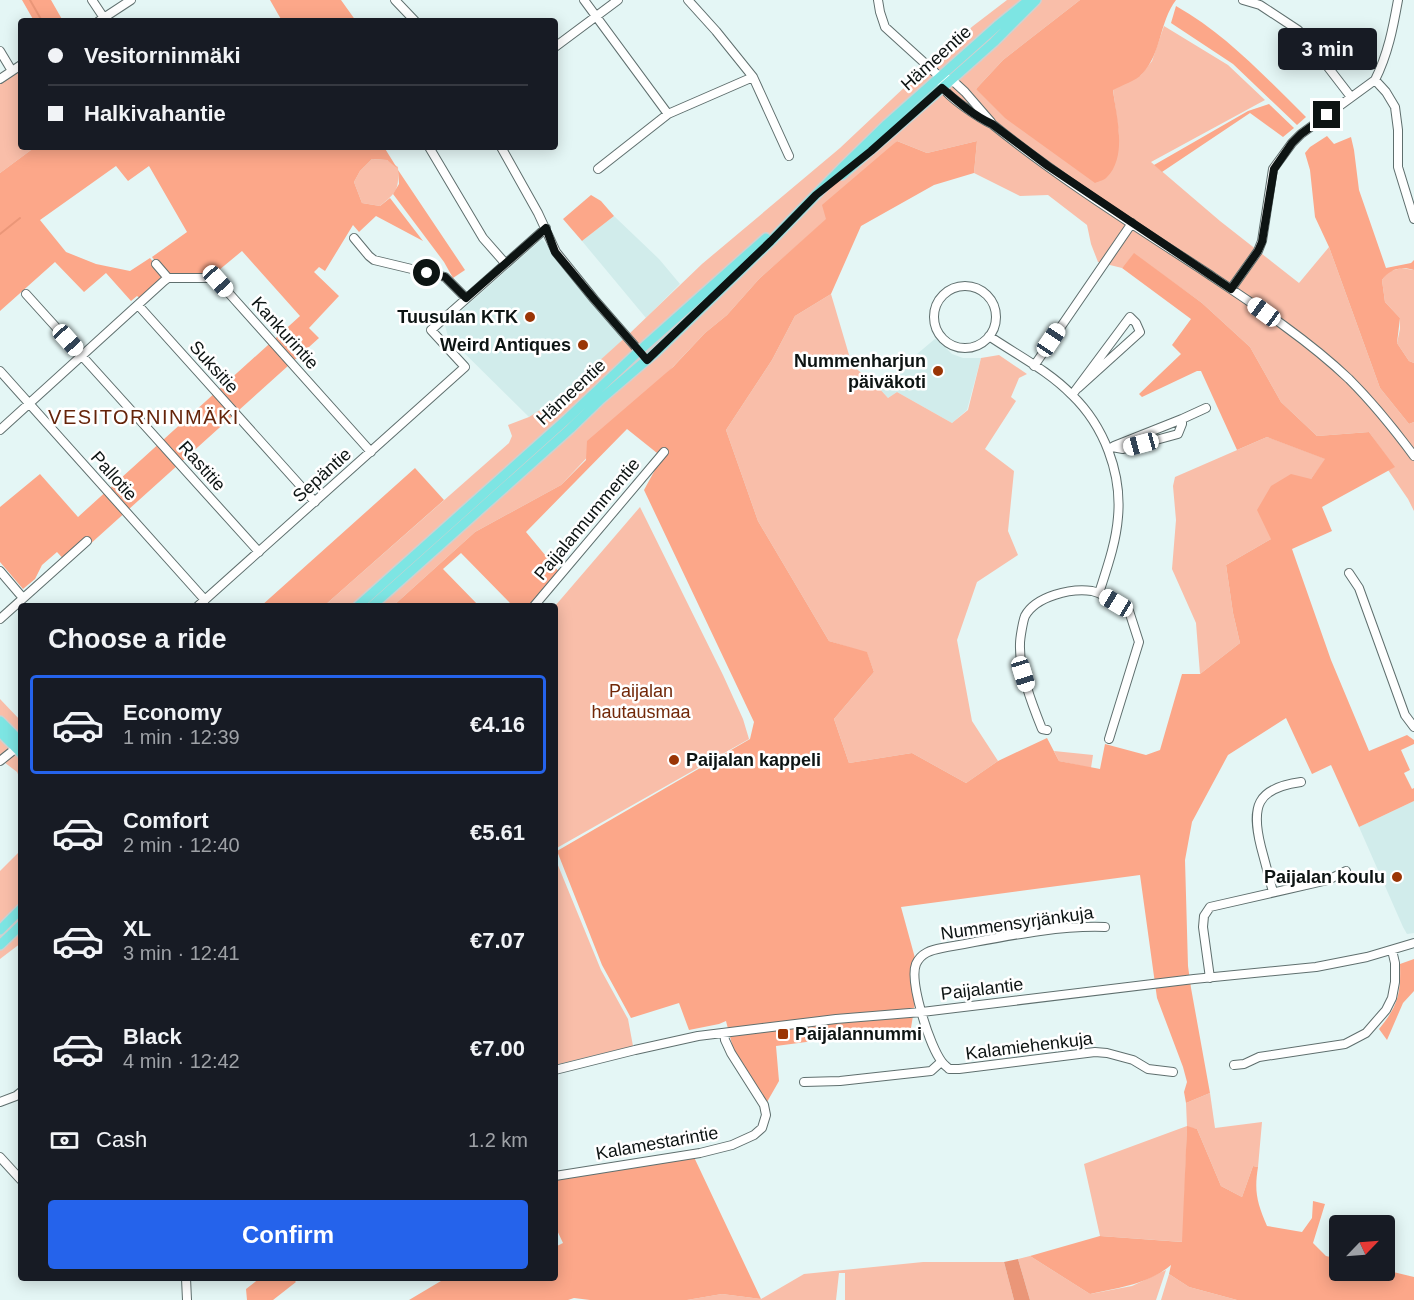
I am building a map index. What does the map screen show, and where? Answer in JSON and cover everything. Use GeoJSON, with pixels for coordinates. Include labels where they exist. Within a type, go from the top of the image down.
{"type":"FeatureCollection","features":[{"type":"Feature","properties":{"kind":"main road","name":"Hämeentie"},"geometry":{"type":"LineString","coordinates":[[375,603],[647,360],[771,241],[887,124],[1029,0]]}},
{"type":"Feature","properties":{"kind":"main road","name":"Hämeentie"},"geometry":{"type":"LineString","coordinates":[[816,195],[871,151],[952,80],[1036,0]]}},
{"type":"Feature","properties":{"kind":"main road","name":"Hämeentie"},"geometry":{"type":"LineString","coordinates":[[361,603],[567,419],[639,351],[807,204]]}},
{"type":"Feature","properties":{"kind":"main road"},"geometry":{"type":"LineString","coordinates":[[0,721],[18,744]]}},
{"type":"Feature","properties":{"kind":"main road"},"geometry":{"type":"LineString","coordinates":[[0,732],[18,746]]}},
{"type":"Feature","properties":{"kind":"main road"},"geometry":{"type":"LineString","coordinates":[[0,930],[18,912]]}},
{"type":"Feature","properties":{"kind":"main road"},"geometry":{"type":"LineString","coordinates":[[0,945],[18,928]]}},
{"type":"Feature","properties":{"kind":"street"},"geometry":{"type":"LineString","coordinates":[[92,0],[102,18]]}},
{"type":"Feature","properties":{"kind":"street"},"geometry":{"type":"LineString","coordinates":[[106,18],[131,0]]}},
{"type":"Feature","properties":{"kind":"street"},"geometry":{"type":"LineString","coordinates":[[395,0],[412,18]]}},
{"type":"Feature","properties":{"kind":"street"},"geometry":{"type":"LineString","coordinates":[[584,0],[668,114]]}},
{"type":"Feature","properties":{"kind":"street"},"geometry":{"type":"LineString","coordinates":[[558,45],[618,0]]}},
{"type":"Feature","properties":{"kind":"street"},"geometry":{"type":"LineString","coordinates":[[688,0],[753,77],[789,156]]}},
{"type":"Feature","properties":{"kind":"street"},"geometry":{"type":"LineString","coordinates":[[878,0],[885,27],[940,77],[952,80],[992,124],[1048,166],[1231,289],[1301,340],[1348,379],[1382,414],[1414,455]]}},
{"type":"Feature","properties":{"kind":"street"},"geometry":{"type":"LineString","coordinates":[[1243,0],[1260,5],[1298,30],[1351,97]]}},
{"type":"Feature","properties":{"kind":"street"},"geometry":{"type":"LineString","coordinates":[[1231,289],[1262,242],[1274,169],[1301,134],[1376,80],[1391,39],[1398,0]]}},
{"type":"Feature","properties":{"kind":"street"},"geometry":{"type":"LineString","coordinates":[[0,51],[12,71]]}},
{"type":"Feature","properties":{"kind":"street"},"geometry":{"type":"LineString","coordinates":[[0,79],[18,68]]}},
{"type":"Feature","properties":{"kind":"street"},"geometry":{"type":"LineString","coordinates":[[598,169],[668,114],[753,77]]}},
{"type":"Feature","properties":{"kind":"street"},"geometry":{"type":"LineString","coordinates":[[940,77],[942,88],[992,124]]}},
{"type":"Feature","properties":{"kind":"street"},"geometry":{"type":"LineString","coordinates":[[1376,80],[1395,107],[1398,130],[1398,166],[1414,219]]}},
{"type":"Feature","properties":{"kind":"street"},"geometry":{"type":"LineString","coordinates":[[431,150],[483,238],[506,263]]}},
{"type":"Feature","properties":{"kind":"street"},"geometry":{"type":"LineString","coordinates":[[503,150],[546,228],[555,252],[647,360]]}},
{"type":"Feature","properties":{"kind":"street"},"geometry":{"type":"LineString","coordinates":[[1034,366],[1132,223]]}},
{"type":"Feature","properties":{"kind":"street"},"geometry":{"type":"LineString","coordinates":[[354,238],[374,260],[445,277],[466,298],[546,228]]}},
{"type":"Feature","properties":{"kind":"street"},"geometry":{"type":"LineString","coordinates":[[0,430],[168,278],[156,264]]}},
{"type":"Feature","properties":{"kind":"street","name":"Kankurintie"},"geometry":{"type":"LineString","coordinates":[[168,278],[213,278],[218,281],[371,452]]}},
{"type":"Feature","properties":{"kind":"street"},"geometry":{"type":"LineString","coordinates":[[960,285],[973,286],[985,292],[996,313],[994,326],[989,336],[980,344],[968,348],[956,347],[946,341],[934,324],[934,310],[938,300],[948,290],[960,285]]}},
{"type":"Feature","properties":{"kind":"street","name":"Rastitie"},"geometry":{"type":"LineString","coordinates":[[26,294],[259,552]]}},
{"type":"Feature","properties":{"kind":"street","name":"Sepäntie"},"geometry":{"type":"LineString","coordinates":[[202,603],[465,367],[431,330],[466,298]]}},
{"type":"Feature","properties":{"kind":"street","name":"Suksitie"},"geometry":{"type":"LineString","coordinates":[[138,305],[315,502]]}},
{"type":"Feature","properties":{"kind":"street"},"geometry":{"type":"LineString","coordinates":[[1072,395],[1130,317],[1140,332],[1078,388]]}},
{"type":"Feature","properties":{"kind":"street"},"geometry":{"type":"LineString","coordinates":[[989,336],[1072,395],[1089,414],[1110,448],[1117,489],[1118,515],[1113,545],[1100,593]]}},
{"type":"Feature","properties":{"kind":"street","name":"Pallotie"},"geometry":{"type":"LineString","coordinates":[[0,371],[202,603]]}},
{"type":"Feature","properties":{"kind":"street"},"geometry":{"type":"LineString","coordinates":[[1110,448],[1206,408]]}},
{"type":"Feature","properties":{"kind":"street"},"geometry":{"type":"LineString","coordinates":[[1110,448],[1123,449],[1178,434],[1182,419]]}},
{"type":"Feature","properties":{"kind":"street","name":"Paijalannummentie"},"geometry":{"type":"LineString","coordinates":[[537,603],[664,452]]}},
{"type":"Feature","properties":{"kind":"street"},"geometry":{"type":"LineString","coordinates":[[19,603],[87,541]]}},
{"type":"Feature","properties":{"kind":"street"},"geometry":{"type":"LineString","coordinates":[[0,571],[24,598]]}},
{"type":"Feature","properties":{"kind":"street"},"geometry":{"type":"LineString","coordinates":[[1349,573],[1359,588],[1405,715],[1414,727]]}},
{"type":"Feature","properties":{"kind":"street"},"geometry":{"type":"LineString","coordinates":[[1047,730],[1042,729],[1032,706],[1023,674],[1020,644],[1025,617],[1043,600],[1057,594],[1077,590],[1100,593],[1129,611],[1139,642],[1109,739]]}},
{"type":"Feature","properties":{"kind":"street"},"geometry":{"type":"LineString","coordinates":[[0,620],[18,604]]}},
{"type":"Feature","properties":{"kind":"street"},"geometry":{"type":"LineString","coordinates":[[0,760],[18,748]]}},
{"type":"Feature","properties":{"kind":"street"},"geometry":{"type":"LineString","coordinates":[[1273,892],[1256,826],[1257,811],[1261,800],[1270,792],[1285,785],[1301,782]]}},
{"type":"Feature","properties":{"kind":"street"},"geometry":{"type":"LineString","coordinates":[[1210,978],[1203,927],[1204,916],[1210,907],[1328,880],[1346,871]]}},
{"type":"Feature","properties":{"kind":"street","name":"Nummensyrjänkuja"},"geometry":{"type":"LineString","coordinates":[[922,1012],[915,975],[916,965],[921,956],[930,950],[1059,929],[1105,927]]}},
{"type":"Feature","properties":{"kind":"street","name":"Paijalantie"},"geometry":{"type":"LineString","coordinates":[[558,1069],[698,1036],[1325,965],[1367,957],[1414,943]]}},
{"type":"Feature","properties":{"kind":"street"},"geometry":{"type":"LineString","coordinates":[[1234,1065],[1244,1064],[1259,1057],[1345,1044],[1366,1033],[1386,1010],[1392,998],[1395,982],[1392,950]]}},
{"type":"Feature","properties":{"kind":"street","name":"Kalamiehenkuja"},"geometry":{"type":"LineString","coordinates":[[922,1012],[925,1026],[941,1062],[949,1069],[1107,1053],[1133,1060],[1148,1068],[1173,1072]]}},
{"type":"Feature","properties":{"kind":"street","name":"Kalamestarintie"},"geometry":{"type":"LineString","coordinates":[[558,1176],[700,1153],[732,1145],[754,1135],[762,1128],[766,1116],[764,1105],[731,1053],[724,1040],[724,1033]]}},
{"type":"Feature","properties":{"kind":"street"},"geometry":{"type":"LineString","coordinates":[[804,1082],[840,1081],[931,1071],[941,1062]]}},
{"type":"Feature","properties":{"kind":"street"},"geometry":{"type":"LineString","coordinates":[[0,1102],[18,1094]]}},
{"type":"Feature","properties":{"kind":"street"},"geometry":{"type":"LineString","coordinates":[[0,1157],[18,1177]]}},
{"type":"Feature","properties":{"kind":"street"},"geometry":{"type":"LineString","coordinates":[[186,1281],[187,1300]]}},
{"type":"Feature","properties":{"kind":"shaded area"},"geometry":{"type":"Polygon","coordinates":[[[22,0],[51,0],[61,18],[32,18],[22,0]]]}},
{"type":"Feature","properties":{"kind":"shaded area"},"geometry":{"type":"Polygon","coordinates":[[[270,0],[341,0],[354,18],[280,18],[270,0]]]}},
{"type":"Feature","properties":{"kind":"shaded area"},"geometry":{"type":"Polygon","coordinates":[[[1080,0],[1176,0],[1166,18],[1149,66],[1136,79],[1113,90],[1119,135],[1117,158],[1107,177],[1095,183],[1005,118],[976,89],[1003,60],[1080,0]]]}},
{"type":"Feature","properties":{"kind":"shaded area"},"geometry":{"type":"Polygon","coordinates":[[[1176,6],[1228,43],[1306,117],[1297,125],[1233,64],[1171,23],[1176,6]]]}},
{"type":"Feature","properties":{"kind":"shaded area"},"geometry":{"type":"Polygon","coordinates":[[[1269,104],[1294,128],[1283,137],[1250,113],[1162,172],[1154,165],[1248,111],[1269,104]]]}},
{"type":"Feature","properties":{"kind":"shaded area"},"geometry":{"type":"Polygon","coordinates":[[[1327,136],[1334,144],[1351,137],[1359,190],[1386,268],[1411,263],[1414,260],[1414,270],[1396,269],[1382,280],[1385,302],[1400,318],[1397,343],[1409,361],[1414,363],[1414,422],[1409,424],[1380,388],[1329,247],[1315,217],[1310,170],[1305,153],[1327,136]]]}},
{"type":"Feature","properties":{"kind":"shaded area"},"geometry":{"type":"Polygon","coordinates":[[[897,141],[927,153],[977,141],[974,173],[934,185],[861,226],[831,294],[795,316],[772,360],[726,430],[758,521],[829,641],[867,652],[874,672],[834,719],[849,763],[912,753],[966,783],[998,761],[1047,738],[1059,761],[1100,769],[1105,744],[1146,755],[1160,750],[1182,674],[1200,674],[1240,643],[1226,565],[1271,539],[1257,510],[1271,486],[1291,474],[1311,479],[1325,459],[1267,437],[1237,450],[1201,371],[1142,397],[1139,394],[1181,354],[1172,345],[1191,319],[1122,268],[1134,253],[1202,303],[1250,347],[1281,402],[1317,436],[1369,432],[1395,467],[1322,507],[1332,531],[1292,549],[1331,660],[1369,751],[1407,735],[1414,740],[1414,744],[1401,750],[1410,770],[1404,773],[1412,789],[1414,788],[1414,801],[1359,827],[1331,765],[1312,774],[1286,718],[1228,755],[1192,822],[1185,860],[1188,966],[1210,1093],[1186,1103],[1184,1092],[1187,1082],[1183,1067],[1157,998],[1140,875],[901,907],[915,958],[916,997],[911,1028],[776,1046],[779,1081],[767,1102],[733,1048],[726,1021],[689,1030],[679,1003],[631,1018],[602,965],[558,850],[750,739],[754,722],[644,490],[662,457],[627,429],[526,532],[560,573],[534,603],[510,603],[461,553],[443,569],[476,603],[396,603],[475,532],[561,485],[586,460],[587,441],[673,367],[705,333],[727,315],[759,279],[826,219],[822,205],[897,141]]]}},
{"type":"Feature","properties":{"kind":"shaded area"},"geometry":{"type":"Polygon","coordinates":[[[31,150],[386,150],[397,168],[387,160],[372,159],[360,171],[354,182],[362,203],[380,206],[390,198],[423,241],[376,216],[359,232],[353,225],[325,271],[319,267],[314,272],[339,296],[309,328],[319,338],[68,564],[57,552],[42,565],[35,579],[23,589],[0,562],[0,507],[40,474],[78,517],[300,316],[242,251],[213,275],[171,274],[167,276],[152,257],[187,232],[149,166],[128,181],[116,166],[40,220],[66,252],[96,264],[130,271],[150,258],[165,277],[141,299],[137,296],[131,301],[106,273],[84,292],[55,262],[0,311],[0,173],[31,150]]]}},
{"type":"Feature","properties":{"kind":"shaded area"},"geometry":{"type":"Polygon","coordinates":[[[398,170],[465,270],[453,278],[444,262],[393,194],[399,184],[398,170]]]}},
{"type":"Feature","properties":{"kind":"shaded area"},"geometry":{"type":"Polygon","coordinates":[[[591,195],[601,201],[614,216],[582,241],[563,219],[591,195]]]}},
{"type":"Feature","properties":{"kind":"shaded area"},"geometry":{"type":"Polygon","coordinates":[[[614,216],[659,259],[680,284],[646,318],[582,241],[614,216]]]}},
{"type":"Feature","properties":{"kind":"shaded area"},"geometry":{"type":"Polygon","coordinates":[[[542,239],[624,339],[557,399],[529,417],[448,337],[445,325],[542,239]]]}},
{"type":"Feature","properties":{"kind":"shaded area"},"geometry":{"type":"Polygon","coordinates":[[[936,338],[952,354],[963,358],[981,358],[967,410],[952,423],[897,392],[888,398],[878,387],[936,338]]]}},
{"type":"Feature","properties":{"kind":"shaded area"},"geometry":{"type":"Polygon","coordinates":[[[415,468],[444,500],[327,603],[264,603],[415,468]]]}},
{"type":"Feature","properties":{"kind":"shaded area","name":"Paijalan koulu"},"geometry":{"type":"Polygon","coordinates":[[[1414,801],[1414,933],[1407,934],[1359,827],[1414,801]]]}},
{"type":"Feature","properties":{"kind":"shaded area"},"geometry":{"type":"Polygon","coordinates":[[[1414,959],[1414,991],[1403,1003],[1387,1040],[1379,1029],[1397,999],[1400,964],[1414,959]]]}},
{"type":"Feature","properties":{"kind":"shaded area"},"geometry":{"type":"Polygon","coordinates":[[[1187,1126],[1197,1129],[1221,1186],[1242,1197],[1253,1166],[1258,1167],[1257,1197],[1267,1226],[1302,1232],[1312,1218],[1313,1201],[1325,1204],[1313,1243],[1329,1257],[1329,1281],[1395,1281],[1395,1272],[1414,1277],[1414,1300],[1237,1300],[1189,1287],[1169,1274],[1171,1265],[1143,1281],[1090,1294],[1030,1256],[1100,1236],[1182,1242],[1187,1126]]]}},
{"type":"Feature","properties":{"kind":"shaded area"},"geometry":{"type":"Polygon","coordinates":[[[693,1155],[761,1299],[722,1294],[687,1300],[574,1298],[568,1300],[409,1300],[441,1281],[558,1281],[558,1246],[563,1243],[558,1232],[558,1179],[663,1163],[693,1155]]]}},
{"type":"Feature","properties":{"kind":"shaded area"},"geometry":{"type":"Polygon","coordinates":[[[1018,1259],[1030,1300],[1014,1300],[1004,1262],[1018,1259]]]}},
{"type":"Feature","properties":{"kind":"shaded area"},"geometry":{"type":"Polygon","coordinates":[[[256,1281],[296,1282],[273,1300],[247,1300],[246,1289],[256,1281]]]}},
{"type":"Feature","properties":{"kind":"green space"},"geometry":{"type":"Polygon","coordinates":[[[1007,0],[1080,0],[1003,60],[976,89],[1119,135],[1113,89],[1141,75],[1152,61],[1164,26],[1228,65],[1265,100],[1151,162],[1220,221],[1299,283],[1329,247],[1380,388],[1409,424],[1414,422],[1414,511],[1388,470],[1394,467],[1369,432],[1317,436],[1281,402],[1250,347],[1202,303],[1134,254],[1122,268],[1098,262],[1087,225],[1048,195],[1020,196],[974,173],[977,141],[927,153],[897,141],[827,219],[759,279],[727,315],[705,333],[561,485],[475,532],[396,603],[327,603],[509,443],[512,436],[508,425],[529,417],[557,399],[702,264],[840,148],[973,26],[1007,0]]]}},
{"type":"Feature","properties":{"kind":"green space"},"geometry":{"type":"Polygon","coordinates":[[[18,71],[18,150],[31,150],[0,173],[0,83],[18,71]]]}},
{"type":"Feature","properties":{"kind":"green space"},"geometry":{"type":"Polygon","coordinates":[[[372,159],[387,160],[398,167],[396,190],[380,206],[362,203],[354,182],[360,171],[372,159]]]}},
{"type":"Feature","properties":{"kind":"green space"},"geometry":{"type":"Polygon","coordinates":[[[1401,268],[1414,270],[1414,363],[1409,361],[1397,343],[1400,318],[1385,302],[1382,280],[1388,272],[1401,268]]]}},
{"type":"Feature","properties":{"kind":"green space"},"geometry":{"type":"Polygon","coordinates":[[[831,294],[852,365],[888,398],[897,392],[952,423],[968,410],[981,358],[999,355],[1027,374],[1019,378],[1011,397],[1016,401],[985,449],[1014,471],[1008,531],[1018,555],[977,582],[957,640],[972,721],[998,761],[966,783],[912,753],[849,763],[834,719],[874,672],[867,653],[829,641],[758,521],[726,430],[772,360],[795,316],[831,294]]]}},
{"type":"Feature","properties":{"kind":"green space"},"geometry":{"type":"Polygon","coordinates":[[[1267,437],[1326,459],[1271,539],[1226,565],[1240,643],[1200,674],[1196,623],[1172,569],[1176,520],[1173,486],[1175,477],[1267,437]]]}},
{"type":"Feature","properties":{"kind":"green space","name":"Paijalan hautausmaa"},"geometry":{"type":"Polygon","coordinates":[[[640,507],[723,675],[743,719],[749,739],[558,847],[558,603],[640,507]]]}},
{"type":"Feature","properties":{"kind":"green space"},"geometry":{"type":"Polygon","coordinates":[[[0,699],[18,718],[18,774],[0,759],[0,699]]]}},
{"type":"Feature","properties":{"kind":"green space"},"geometry":{"type":"Polygon","coordinates":[[[1054,751],[1093,755],[1091,768],[1059,761],[1054,751]]]}},
{"type":"Feature","properties":{"kind":"green space"},"geometry":{"type":"Polygon","coordinates":[[[18,853],[18,945],[0,959],[0,871],[18,853]]]}},
{"type":"Feature","properties":{"kind":"green space"},"geometry":{"type":"Polygon","coordinates":[[[558,865],[601,970],[628,1019],[633,1046],[558,1064],[558,865]]]}},
{"type":"Feature","properties":{"kind":"green space"},"geometry":{"type":"Polygon","coordinates":[[[1210,1093],[1215,1128],[1262,1122],[1258,1167],[1253,1166],[1242,1197],[1221,1186],[1197,1129],[1187,1127],[1183,1242],[1100,1236],[1084,1164],[1187,1126],[1186,1103],[1210,1093]]]}},
{"type":"Feature","properties":{"kind":"green space"},"geometry":{"type":"Polygon","coordinates":[[[1030,1256],[1090,1294],[1132,1286],[1166,1270],[1156,1300],[1030,1300],[1018,1259],[1030,1256]]]}},
{"type":"Feature","properties":{"kind":"green space"},"geometry":{"type":"Polygon","coordinates":[[[923,1262],[1004,1262],[1014,1300],[845,1300],[845,1273],[839,1273],[836,1300],[687,1300],[722,1294],[761,1299],[804,1274],[923,1262]]]}},
{"type":"Feature","properties":{"kind":"green space"},"geometry":{"type":"Polygon","coordinates":[[[1169,1274],[1189,1287],[1237,1300],[1161,1300],[1169,1274]]]}},
{"type":"Feature","properties":{"kind":"waterway"},"geometry":{"type":"LineString","coordinates":[[30,0],[40,18]]}},
{"type":"Feature","properties":{"kind":"waterway"},"geometry":{"type":"LineString","coordinates":[[0,234],[20,218]]}},
{"type":"Feature","properties":{"kind":"place","name":"Tuusulan KTK"},"geometry":{"type":"Point","coordinates":[530,317]}},
{"type":"Feature","properties":{"kind":"place","name":"Weird Antiques"},"geometry":{"type":"Point","coordinates":[583,345]}},
{"type":"Feature","properties":{"kind":"place","name":"Nummenharjun päiväkoti"},"geometry":{"type":"Point","coordinates":[938,371]}},
{"type":"Feature","properties":{"kind":"place","name":"Paijalan kappeli"},"geometry":{"type":"Point","coordinates":[674,760]}},
{"type":"Feature","properties":{"kind":"place","name":"Paijalan koulu"},"geometry":{"type":"Point","coordinates":[1397,877]}},
{"type":"Feature","properties":{"kind":"place","name":"Paijalannummi"},"geometry":{"type":"Point","coordinates":[783,1034]}},
{"type":"Feature","properties":{"kind":"district","name":"VESITORNINMÄKI"},"geometry":{"type":"Point","coordinates":[144,417]}},
{"type":"Feature","properties":{"kind":"route"},"geometry":{"type":"LineString","coordinates":[[427,273],[445,277],[466,298],[546,228],[555,252],[647,360],[816,195],[871,151],[942,88],[1048,166],[1231,289],[1262,242],[1274,169],[1292,143],[1327,115]]}}]}
